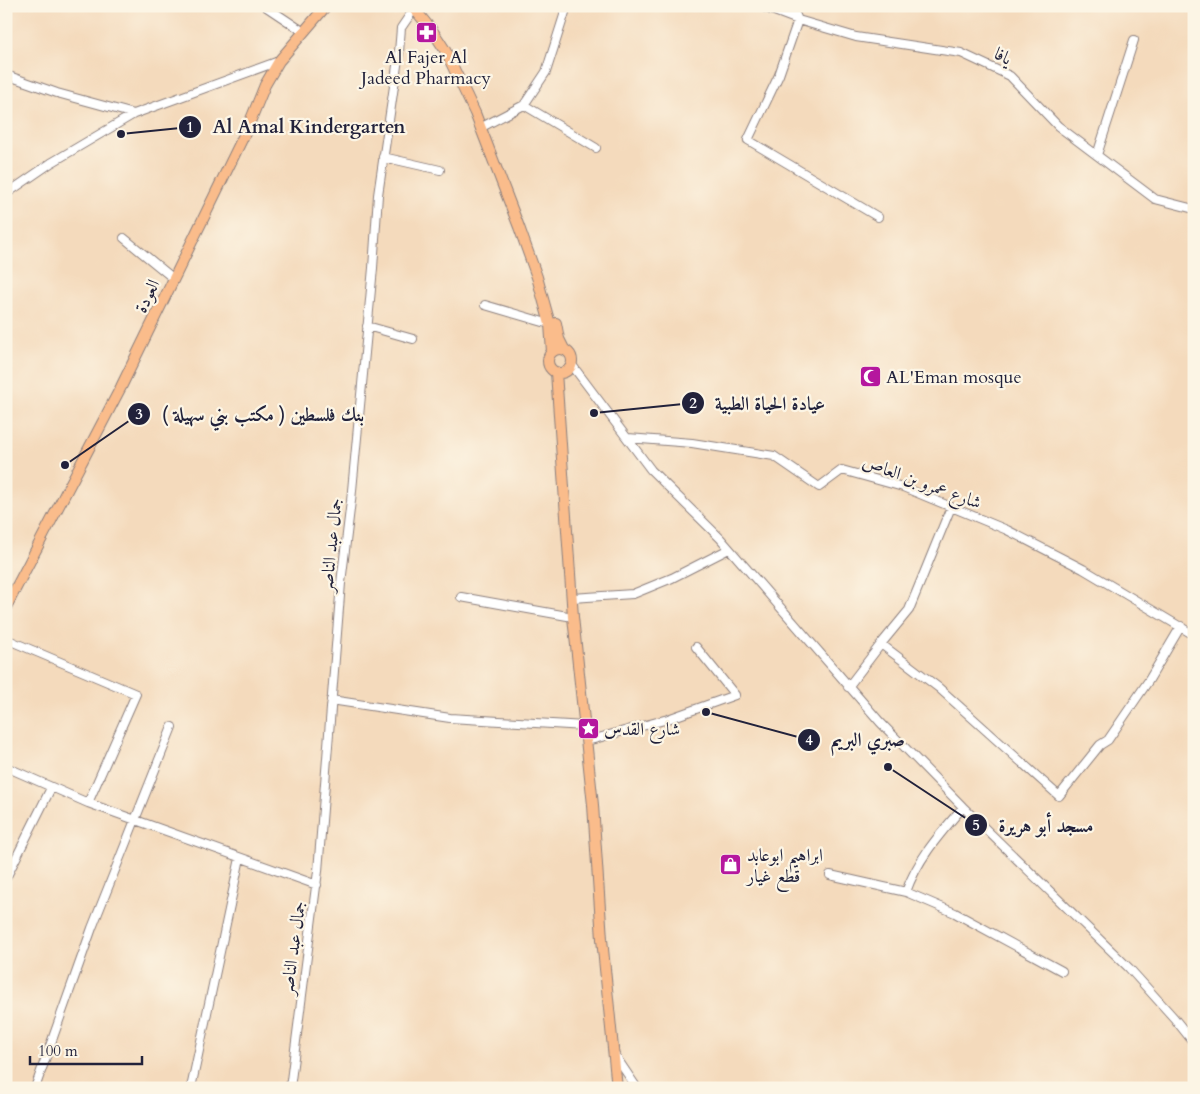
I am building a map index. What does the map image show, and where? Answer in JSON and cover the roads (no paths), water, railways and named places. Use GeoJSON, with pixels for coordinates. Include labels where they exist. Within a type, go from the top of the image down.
{"type":"FeatureCollection","features":[{"type":"Feature","properties":{"kind":"main road","name":"العودة"},"geometry":{"type":"LineString","coordinates":[[6,607],[121,387],[247,129],[265,85],[280,61],[326,6]]}},
{"type":"Feature","properties":{"kind":"main road"},"geometry":{"type":"LineString","coordinates":[[413,8],[434,33],[445,50],[482,127],[499,156],[527,230],[551,303],[559,339],[564,349],[571,355],[572,365],[566,372],[556,372],[551,369],[548,362],[552,352],[550,324],[537,277],[482,127]]}},
{"type":"Feature","properties":{"kind":"main road"},"geometry":{"type":"LineString","coordinates":[[552,352],[564,349]]}},
{"type":"Feature","properties":{"kind":"main road"},"geometry":{"type":"LineString","coordinates":[[556,372],[573,617],[587,741],[602,939],[617,1088]]}},
{"type":"Feature","properties":{"kind":"street"},"geometry":{"type":"LineString","coordinates":[[265,6],[304,32]]}},
{"type":"Feature","properties":{"kind":"street"},"geometry":{"type":"LineString","coordinates":[[482,127],[524,105],[546,72],[567,6]]}},
{"type":"Feature","properties":{"kind":"street","name":"يافا"},"geometry":{"type":"LineString","coordinates":[[761,6],[798,20],[856,37],[961,52],[1010,76],[1058,126],[1155,199],[1194,209]]}},
{"type":"Feature","properties":{"kind":"street"},"geometry":{"type":"LineString","coordinates":[[795,6],[794,11],[798,20],[779,74],[748,140],[878,217]]}},
{"type":"Feature","properties":{"kind":"street","name":"جمال عبد الناصر"},"geometry":{"type":"LineString","coordinates":[[290,1088],[317,885],[341,583],[351,501],[378,195],[401,28],[413,8]]}},
{"type":"Feature","properties":{"kind":"street"},"geometry":{"type":"LineString","coordinates":[[1097,155],[1134,40]]}},
{"type":"Feature","properties":{"kind":"street"},"geometry":{"type":"LineString","coordinates":[[6,194],[134,114],[280,61]]}},
{"type":"Feature","properties":{"kind":"street"},"geometry":{"type":"LineString","coordinates":[[6,75],[57,93],[134,114]]}},
{"type":"Feature","properties":{"kind":"street"},"geometry":{"type":"LineString","coordinates":[[524,105],[596,148]]}},
{"type":"Feature","properties":{"kind":"street"},"geometry":{"type":"LineString","coordinates":[[383,157],[440,170]]}},
{"type":"Feature","properties":{"kind":"street"},"geometry":{"type":"LineString","coordinates":[[124,238],[174,279]]}},
{"type":"Feature","properties":{"kind":"street"},"geometry":{"type":"LineString","coordinates":[[485,305],[550,324]]}},
{"type":"Feature","properties":{"kind":"street"},"geometry":{"type":"LineString","coordinates":[[367,326],[413,339]]}},
{"type":"Feature","properties":{"kind":"street"},"geometry":{"type":"LineString","coordinates":[[572,365],[594,397],[628,438],[651,470],[720,538],[848,687],[964,807],[1129,968],[1174,1018],[1194,1044]]}},
{"type":"Feature","properties":{"kind":"street","name":"شارع عمرو بن العاص"},"geometry":{"type":"LineString","coordinates":[[628,438],[692,443],[774,456],[819,487],[842,470],[903,487],[1007,530],[1083,570],[1194,635]]}},
{"type":"Feature","properties":{"kind":"street"},"geometry":{"type":"LineString","coordinates":[[848,687],[910,610],[951,507]]}},
{"type":"Feature","properties":{"kind":"street"},"geometry":{"type":"LineString","coordinates":[[572,598],[633,594],[672,578],[729,549]]}},
{"type":"Feature","properties":{"kind":"street"},"geometry":{"type":"LineString","coordinates":[[461,597],[573,617]]}},
{"type":"Feature","properties":{"kind":"street"},"geometry":{"type":"LineString","coordinates":[[882,644],[939,688],[1059,796],[1100,745],[1108,740],[1149,680],[1181,626]]}},
{"type":"Feature","properties":{"kind":"street"},"geometry":{"type":"LineString","coordinates":[[6,639],[136,694],[88,803]]}},
{"type":"Feature","properties":{"kind":"street"},"geometry":{"type":"LineString","coordinates":[[587,741],[668,718],[735,695],[696,647]]}},
{"type":"Feature","properties":{"kind":"street"},"geometry":{"type":"LineString","coordinates":[[331,700],[450,718],[585,726]]}},
{"type":"Feature","properties":{"kind":"street"},"geometry":{"type":"LineString","coordinates":[[35,1088],[92,928],[172,727]]}},
{"type":"Feature","properties":{"kind":"street"},"geometry":{"type":"LineString","coordinates":[[6,767],[88,803],[317,885]]}},
{"type":"Feature","properties":{"kind":"street"},"geometry":{"type":"LineString","coordinates":[[6,878],[51,788]]}},
{"type":"Feature","properties":{"kind":"street"},"geometry":{"type":"LineString","coordinates":[[906,892],[925,854],[964,807]]}},
{"type":"Feature","properties":{"kind":"street"},"geometry":{"type":"LineString","coordinates":[[191,1088],[240,858]]}},
{"type":"Feature","properties":{"kind":"street"},"geometry":{"type":"LineString","coordinates":[[830,875],[906,892],[955,913],[1062,971]]}},
{"type":"Feature","properties":{"kind":"street"},"geometry":{"type":"LineString","coordinates":[[614,1053],[637,1088]]}},
{"type":"Feature","properties":{"kind":"place","name":"Al Fajer Al Jadeed Pharmacy"},"geometry":{"type":"Point","coordinates":[426,32]}},
{"type":"Feature","properties":{"kind":"place","name":"Al Amal Kindergarten"},"geometry":{"type":"Point","coordinates":[121,134]}},
{"type":"Feature","properties":{"kind":"place","name":"AL'Eman mosque"},"geometry":{"type":"Point","coordinates":[870,377]}},
{"type":"Feature","properties":{"kind":"place","name":"عيادة الحياة الطبية"},"geometry":{"type":"Point","coordinates":[594,413]}},
{"type":"Feature","properties":{"kind":"place","name":"بنك فلسطين ( مكتب بني سهيلة )"},"geometry":{"type":"Point","coordinates":[65,465]}},
{"type":"Feature","properties":{"kind":"place","name":"صبري البريم"},"geometry":{"type":"Point","coordinates":[706,712]}},
{"type":"Feature","properties":{"kind":"place","name":"شارع القدس"},"geometry":{"type":"Point","coordinates":[588,729]}},
{"type":"Feature","properties":{"kind":"place","name":"مسجد أبو هريرة"},"geometry":{"type":"Point","coordinates":[888,767]}},
{"type":"Feature","properties":{"kind":"place","name":"ابراهيم ابوعابد قطع غيار"},"geometry":{"type":"Point","coordinates":[731,865]}}]}
